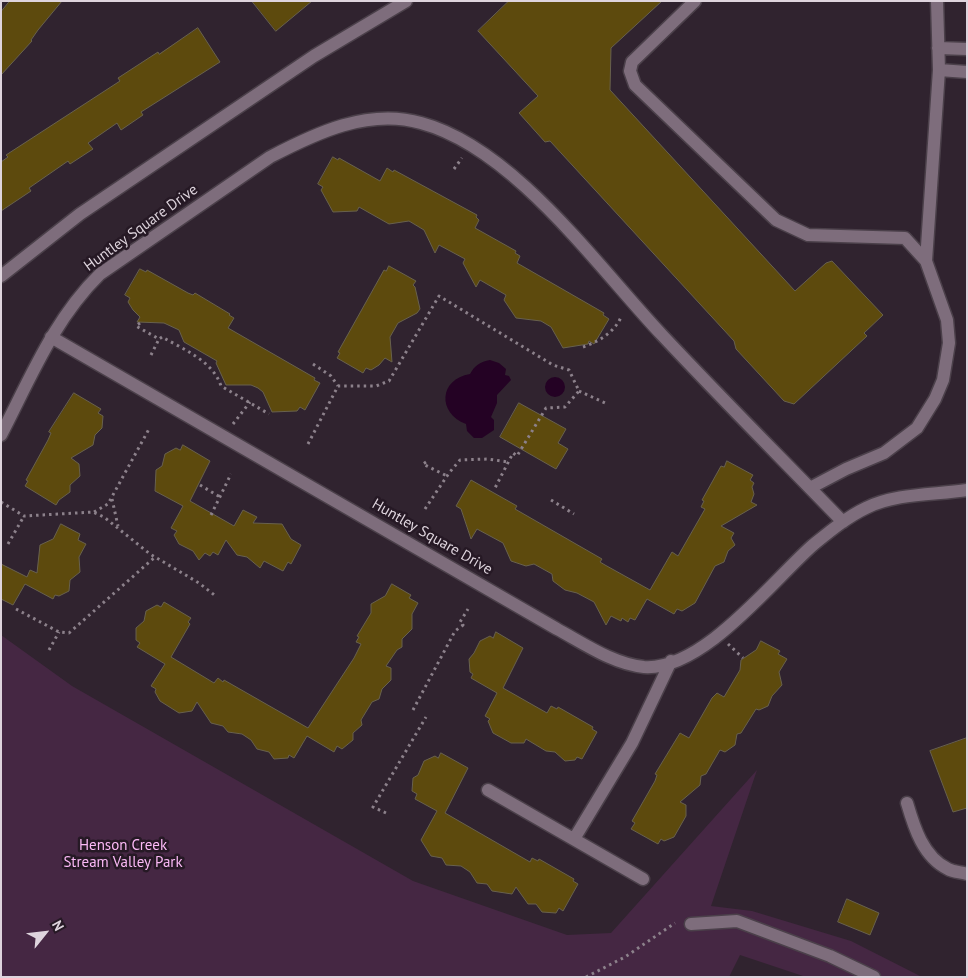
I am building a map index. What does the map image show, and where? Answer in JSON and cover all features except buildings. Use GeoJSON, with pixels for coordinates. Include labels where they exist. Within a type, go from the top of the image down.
{"type":"FeatureCollection","features":[{"type":"Feature","properties":{"kind":"street"},"geometry":{"type":"LineString","coordinates":[[1,276],[80,214],[314,56],[406,1]]}},
{"type":"Feature","properties":{"kind":"street"},"geometry":{"type":"LineString","coordinates":[[695,1],[632,62],[630,71],[635,85],[776,220],[808,235],[904,238],[926,262],[947,320],[949,343],[943,380],[935,400],[917,428],[884,453],[846,469],[810,488]]}},
{"type":"Feature","properties":{"kind":"street"},"geometry":{"type":"LineString","coordinates":[[926,262],[939,70],[937,1]]}},
{"type":"Feature","properties":{"kind":"street"},"geometry":{"type":"LineString","coordinates":[[938,48],[967,48]]}},
{"type":"Feature","properties":{"kind":"street"},"geometry":{"type":"LineString","coordinates":[[939,70],[967,72]]}},
{"type":"Feature","properties":{"kind":"street","name":"Huntley Square Drive"},"geometry":{"type":"LineString","coordinates":[[843,522],[660,334],[554,217],[503,166],[459,138],[419,122],[395,119],[354,122],[311,136],[270,157],[105,270],[78,297],[51,336],[596,649],[630,664],[652,667],[671,661],[702,646],[724,632],[814,545],[843,522],[867,507],[882,502],[967,490]]}},
{"type":"Feature","properties":{"kind":"street"},"geometry":{"type":"LineString","coordinates":[[1,435],[51,336]]}},
{"type":"Feature","properties":{"kind":"street"},"geometry":{"type":"LineString","coordinates":[[574,839],[632,743],[671,661]]}},
{"type":"Feature","properties":{"kind":"street"},"geometry":{"type":"LineString","coordinates":[[488,790],[643,879]]}},
{"type":"Feature","properties":{"kind":"street"},"geometry":{"type":"LineString","coordinates":[[908,803],[914,827],[928,852],[947,869],[967,874]]}},
{"type":"Feature","properties":{"kind":"street"},"geometry":{"type":"LineString","coordinates":[[691,924],[737,921],[830,956],[874,977]]}},
{"type":"Feature","properties":{"kind":"path"},"geometry":{"type":"LineString","coordinates":[[338,386],[376,386],[389,381],[439,296],[554,365],[569,370],[578,391],[605,403]]}},
{"type":"Feature","properties":{"kind":"path"},"geometry":{"type":"LineString","coordinates":[[583,347],[607,335],[618,324],[624,312]]}},
{"type":"Feature","properties":{"kind":"path"},"geometry":{"type":"LineString","coordinates":[[140,323],[136,326],[159,339],[162,337],[201,360],[219,379],[221,386],[269,414]]}},
{"type":"Feature","properties":{"kind":"path"},"geometry":{"type":"LineString","coordinates":[[151,355],[159,339]]}},
{"type":"Feature","properties":{"kind":"path"},"geometry":{"type":"LineString","coordinates":[[313,364],[331,376],[338,386]]}},
{"type":"Feature","properties":{"kind":"path"},"geometry":{"type":"LineString","coordinates":[[308,444],[338,386]]}},
{"type":"Feature","properties":{"kind":"path"},"geometry":{"type":"LineString","coordinates":[[494,488],[513,453],[517,456],[546,408],[565,407],[578,391]]}},
{"type":"Feature","properties":{"kind":"path"},"geometry":{"type":"LineString","coordinates":[[233,424],[250,402]]}},
{"type":"Feature","properties":{"kind":"path"},"geometry":{"type":"LineString","coordinates":[[1,502],[24,516],[93,512],[108,504],[150,429]]}},
{"type":"Feature","properties":{"kind":"path"},"geometry":{"type":"LineString","coordinates":[[425,509],[460,460],[488,459],[508,462]]}},
{"type":"Feature","properties":{"kind":"path"},"geometry":{"type":"LineString","coordinates":[[426,462],[423,464],[447,476]]}},
{"type":"Feature","properties":{"kind":"path"},"geometry":{"type":"LineString","coordinates":[[211,515],[231,474]]}},
{"type":"Feature","properties":{"kind":"path"},"geometry":{"type":"LineString","coordinates":[[200,485],[220,496]]}},
{"type":"Feature","properties":{"kind":"path"},"geometry":{"type":"LineString","coordinates":[[112,497],[112,507],[118,527]]}},
{"type":"Feature","properties":{"kind":"path"},"geometry":{"type":"LineString","coordinates":[[550,500],[574,514]]}},
{"type":"Feature","properties":{"kind":"path"},"geometry":{"type":"LineString","coordinates":[[93,512],[118,527],[129,539],[155,557],[199,583],[218,597]]}},
{"type":"Feature","properties":{"kind":"path"},"geometry":{"type":"LineString","coordinates":[[8,544],[24,516]]}},
{"type":"Feature","properties":{"kind":"path"},"geometry":{"type":"LineString","coordinates":[[16,609],[59,632],[69,633],[155,557]]}},
{"type":"Feature","properties":{"kind":"path"},"geometry":{"type":"LineString","coordinates":[[413,710],[455,631],[463,625],[460,622],[468,610]]}},
{"type":"Feature","properties":{"kind":"path"},"geometry":{"type":"LineString","coordinates":[[48,650],[59,632]]}},
{"type":"Feature","properties":{"kind":"path"},"geometry":{"type":"LineString","coordinates":[[726,642],[743,658]]}},
{"type":"Feature","properties":{"kind":"path"},"geometry":{"type":"LineString","coordinates":[[386,813],[373,807],[426,717]]}},
{"type":"Feature","properties":{"kind":"path"},"geometry":{"type":"LineString","coordinates":[[586,977],[625,957],[674,923],[691,924]]}},
{"type":"Feature","properties":{"kind":"green space","name":"Henson Creek Stream Valley Park"},"geometry":{"type":"Polygon","coordinates":[[[1,635],[72,686],[413,881],[567,935],[611,933],[757,770],[711,906],[752,911],[851,941],[922,977],[806,977],[740,955],[729,977],[1,977],[1,635]]]}},
{"type":"Feature","properties":{"kind":"shaded area"},"geometry":{"type":"Polygon","coordinates":[[[490,360],[499,363],[506,369],[505,375],[509,376],[511,380],[497,395],[497,403],[491,417],[494,420],[494,430],[482,438],[474,438],[467,431],[466,424],[457,419],[446,405],[447,389],[452,382],[470,374],[478,364],[490,360]]]}},
{"type":"Feature","properties":{"kind":"shaded area"},"geometry":{"type":"Polygon","coordinates":[[[555,377],[562,380],[565,387],[562,394],[555,397],[548,394],[545,387],[548,380],[555,377]]]}}]}
